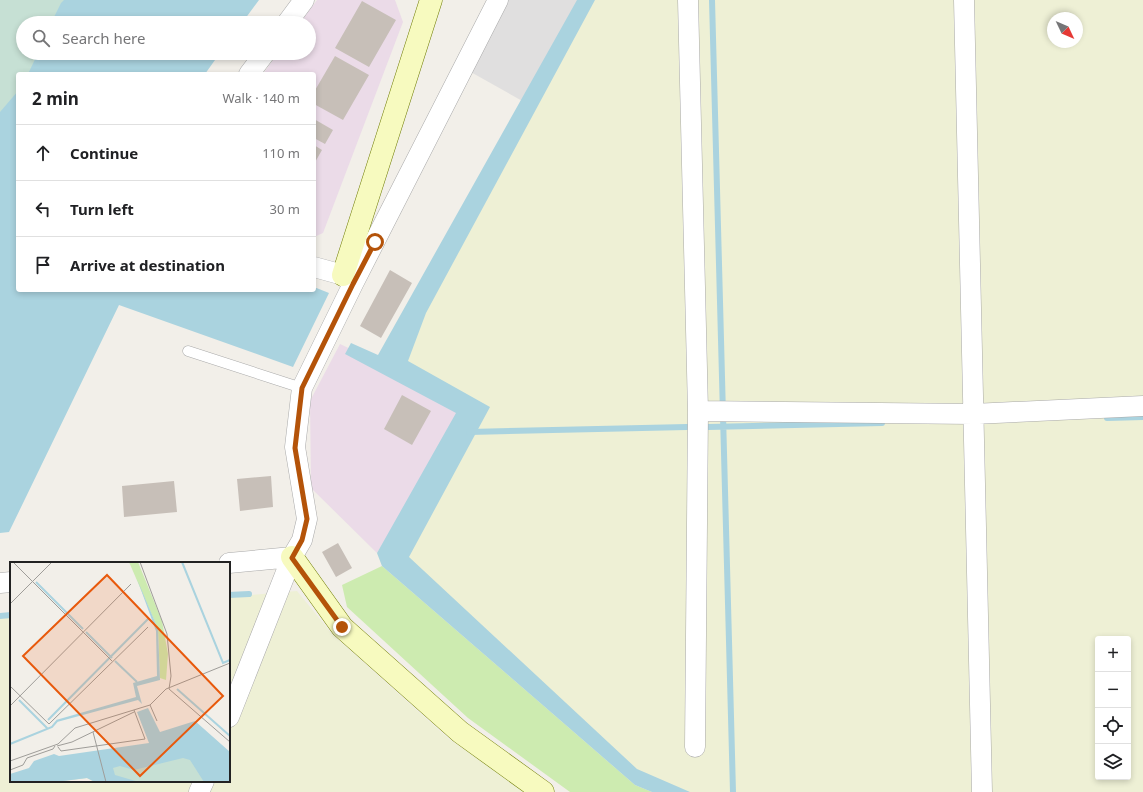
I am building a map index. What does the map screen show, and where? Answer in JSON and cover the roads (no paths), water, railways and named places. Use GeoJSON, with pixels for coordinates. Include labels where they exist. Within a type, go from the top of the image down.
{"type":"FeatureCollection","features":[{"type":"Feature","properties":{"kind":"street"},"geometry":{"type":"LineString","coordinates":[[292,16],[304,0]]}},
{"type":"Feature","properties":{"kind":"street"},"geometry":{"type":"LineString","coordinates":[[230,714],[292,558],[302,540],[307,519],[295,448],[302,388],[348,279],[431,0]]}},
{"type":"Feature","properties":{"kind":"street"},"geometry":{"type":"LineString","coordinates":[[348,279],[375,242],[498,0]]}},
{"type":"Feature","properties":{"kind":"street"},"geometry":{"type":"LineString","coordinates":[[688,0],[698,411],[695,747]]}},
{"type":"Feature","properties":{"kind":"street"},"geometry":{"type":"LineString","coordinates":[[964,0],[982,792]]}},
{"type":"Feature","properties":{"kind":"street"},"geometry":{"type":"LineString","coordinates":[[251,72],[260,60]]}},
{"type":"Feature","properties":{"kind":"street"},"geometry":{"type":"LineString","coordinates":[[316,268],[348,279]]}},
{"type":"Feature","properties":{"kind":"street"},"geometry":{"type":"LineString","coordinates":[[698,411],[973,414],[1143,406]]}},
{"type":"Feature","properties":{"kind":"street"},"geometry":{"type":"LineString","coordinates":[[230,563],[292,558]]}},
{"type":"Feature","properties":{"kind":"street"},"geometry":{"type":"LineString","coordinates":[[292,558],[342,627],[460,732],[543,792]]}},
{"type":"Feature","properties":{"kind":"street"},"geometry":{"type":"LineString","coordinates":[[0,583],[10,582]]}},
{"type":"Feature","properties":{"kind":"street"},"geometry":{"type":"LineString","coordinates":[[199,792],[204,782]]}},
{"type":"Feature","properties":{"kind":"lane"},"geometry":{"type":"LineString","coordinates":[[188,351],[302,388]]}},
{"type":"Feature","properties":{"kind":"water"},"geometry":{"type":"Polygon","coordinates":[[[64,0],[259,0],[247,16],[54,16],[64,0]]]}},
{"type":"Feature","properties":{"kind":"water"},"geometry":{"type":"Polygon","coordinates":[[[577,0],[595,0],[426,313],[408,361],[490,407],[409,557],[637,769],[690,792],[652,792],[635,785],[382,566],[377,553],[456,413],[345,354],[351,343],[378,355],[577,0]]]}},
{"type":"Feature","properties":{"kind":"water"},"geometry":{"type":"Polygon","coordinates":[[[35,60],[215,60],[206,72],[29,72],[35,60]]]}},
{"type":"Feature","properties":{"kind":"water"},"geometry":{"type":"Polygon","coordinates":[[[16,93],[16,292],[316,292],[316,288],[329,293],[293,367],[119,305],[9,532],[0,533],[0,112],[16,93]]]}},
{"type":"Feature","properties":{"kind":"waterway"},"geometry":{"type":"LineString","coordinates":[[712,0],[733,792]]}},
{"type":"Feature","properties":{"kind":"waterway"},"geometry":{"type":"LineString","coordinates":[[1107,418],[1143,417]]}},
{"type":"Feature","properties":{"kind":"waterway"},"geometry":{"type":"LineString","coordinates":[[708,427],[882,423]]}},
{"type":"Feature","properties":{"kind":"waterway"},"geometry":{"type":"LineString","coordinates":[[469,432],[687,427]]}},
{"type":"Feature","properties":{"kind":"waterway"},"geometry":{"type":"LineString","coordinates":[[230,595],[249,594]]}},
{"type":"Feature","properties":{"kind":"waterway"},"geometry":{"type":"LineString","coordinates":[[0,616],[10,615]]}}]}
